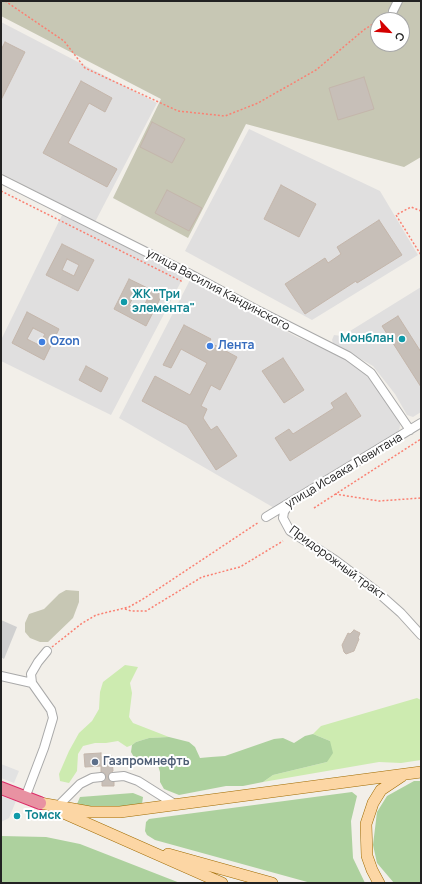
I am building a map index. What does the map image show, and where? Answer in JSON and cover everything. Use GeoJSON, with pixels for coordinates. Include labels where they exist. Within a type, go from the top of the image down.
{"type":"FeatureCollection","features":[{"type":"Feature","properties":{"kind":"highway"},"geometry":{"type":"LineString","coordinates":[[1,788],[40,803]]}},
{"type":"Feature","properties":{"kind":"main road"},"geometry":{"type":"LineString","coordinates":[[379,883],[367,856],[366,840],[369,814],[373,803],[381,790],[409,772]]}},
{"type":"Feature","properties":{"kind":"main road"},"geometry":{"type":"LineString","coordinates":[[40,803],[102,813],[176,806],[239,796],[350,782],[409,772],[421,772]]}},
{"type":"Feature","properties":{"kind":"main road"},"geometry":{"type":"LineString","coordinates":[[40,803],[144,847],[180,866],[222,883]]}},
{"type":"Feature","properties":{"kind":"main road"},"geometry":{"type":"LineString","coordinates":[[144,847],[272,883]]}},
{"type":"Feature","properties":{"kind":"street"},"geometry":{"type":"LineString","coordinates":[[393,11],[398,1]]}},
{"type":"Feature","properties":{"kind":"street","name":"улица Василия Кандинского"},"geometry":{"type":"LineString","coordinates":[[1,179],[188,273],[263,314],[348,356],[371,373],[410,430]]}},
{"type":"Feature","properties":{"kind":"street","name":"улица Исаака Левитана"},"geometry":{"type":"LineString","coordinates":[[266,517],[421,423]]}},
{"type":"Feature","properties":{"kind":"street","name":"Придорожный тракт"},"geometry":{"type":"LineString","coordinates":[[289,504],[284,512],[283,518],[290,532],[335,560],[375,590],[396,608],[421,635]]}},
{"type":"Feature","properties":{"kind":"street"},"geometry":{"type":"LineString","coordinates":[[25,798],[44,748],[52,718],[51,710],[32,683],[31,674],[47,651]]}},
{"type":"Feature","properties":{"kind":"street"},"geometry":{"type":"LineString","coordinates":[[1,676],[32,683]]}},
{"type":"Feature","properties":{"kind":"street"},"geometry":{"type":"LineString","coordinates":[[113,777],[124,776],[138,781],[176,806]]}},
{"type":"Feature","properties":{"kind":"street"},"geometry":{"type":"LineString","coordinates":[[58,806],[80,784],[92,778],[101,777]]}},
{"type":"Feature","properties":{"kind":"path"},"geometry":{"type":"LineString","coordinates":[[5,1],[64,41],[85,68],[178,111],[225,116],[258,103],[316,70],[370,26]]}},
{"type":"Feature","properties":{"kind":"path"},"geometry":{"type":"LineString","coordinates":[[1,191],[183,282]]}},
{"type":"Feature","properties":{"kind":"path"},"geometry":{"type":"LineString","coordinates":[[421,211],[411,207],[396,215],[421,255]]}},
{"type":"Feature","properties":{"kind":"path"},"geometry":{"type":"LineString","coordinates":[[314,508],[421,439]]}},
{"type":"Feature","properties":{"kind":"path"},"geometry":{"type":"LineString","coordinates":[[335,494],[379,501],[421,498]]}},
{"type":"Feature","properties":{"kind":"path"},"geometry":{"type":"LineString","coordinates":[[47,651],[81,624],[96,615],[124,608],[143,599],[266,517]]}},
{"type":"Feature","properties":{"kind":"path"},"geometry":{"type":"LineString","coordinates":[[124,608],[131,611],[146,611],[202,577],[240,567],[283,541]]}},
{"type":"Feature","properties":{"kind":"shaded area"},"geometry":{"type":"Polygon","coordinates":[[[1,1],[421,1],[421,157],[404,167],[246,124],[188,238],[113,198],[161,99],[1,16],[1,1]]]}},
{"type":"Feature","properties":{"kind":"shaded area"},"geometry":{"type":"Polygon","coordinates":[[[1,22],[157,103],[95,222],[1,173],[1,22]]]}},
{"type":"Feature","properties":{"kind":"shaded area"},"geometry":{"type":"Polygon","coordinates":[[[249,129],[380,191],[418,255],[312,320],[185,251],[249,129]]]}},
{"type":"Feature","properties":{"kind":"shaded area"},"geometry":{"type":"Polygon","coordinates":[[[63,213],[185,274],[111,415],[1,361],[1,340],[63,213]]]}},
{"type":"Feature","properties":{"kind":"shaded area"},"geometry":{"type":"Polygon","coordinates":[[[190,280],[297,337],[336,353],[358,366],[371,378],[399,419],[399,432],[276,509],[119,418],[190,280]]]}},
{"type":"Feature","properties":{"kind":"shaded area"},"geometry":{"type":"Polygon","coordinates":[[[421,287],[421,412],[413,417],[407,415],[395,394],[373,366],[333,343],[332,340],[334,335],[342,336],[421,287]]]}},
{"type":"Feature","properties":{"kind":"shaded area"},"geometry":{"type":"Polygon","coordinates":[[[66,590],[79,591],[79,602],[73,618],[48,642],[40,642],[30,638],[25,632],[25,623],[29,614],[44,609],[59,594],[66,590]]]}},
{"type":"Feature","properties":{"kind":"shaded area"},"geometry":{"type":"Polygon","coordinates":[[[1,620],[17,627],[4,659],[1,657],[1,620]]]}},
{"type":"Feature","properties":{"kind":"shaded area"},"geometry":{"type":"Polygon","coordinates":[[[1,764],[19,771],[14,783],[1,778],[1,764]]]}},
{"type":"Feature","properties":{"kind":"shaded area"},"geometry":{"type":"Polygon","coordinates":[[[1,796],[16,801],[9,818],[1,822],[1,796]]]}},
{"type":"Feature","properties":{"kind":"green space"},"geometry":{"type":"Polygon","coordinates":[[[125,665],[138,667],[130,683],[132,693],[129,717],[133,723],[169,737],[149,738],[136,742],[127,747],[118,741],[95,743],[83,746],[78,754],[77,771],[69,783],[60,781],[59,774],[69,751],[79,733],[92,721],[99,709],[100,692],[103,682],[125,665]]]}},
{"type":"Feature","properties":{"kind":"green space"},"geometry":{"type":"Polygon","coordinates":[[[417,698],[421,700],[421,760],[401,763],[379,762],[263,782],[273,775],[327,762],[330,741],[313,734],[321,726],[417,698]]]}},
{"type":"Feature","properties":{"kind":"green space"},"geometry":{"type":"Polygon","coordinates":[[[313,734],[330,741],[333,753],[327,762],[273,775],[263,782],[243,786],[226,786],[179,795],[164,789],[160,782],[160,772],[157,762],[152,760],[141,761],[135,759],[131,752],[132,745],[136,742],[149,738],[169,737],[189,742],[195,747],[200,758],[225,756],[274,739],[283,738],[294,743],[305,736],[313,734]]]}},
{"type":"Feature","properties":{"kind":"green space"},"geometry":{"type":"Polygon","coordinates":[[[414,781],[421,781],[421,883],[394,883],[377,863],[373,845],[377,812],[387,796],[414,781]]]}},
{"type":"Feature","properties":{"kind":"green space"},"geometry":{"type":"Polygon","coordinates":[[[352,792],[357,796],[351,821],[353,858],[365,883],[311,883],[155,840],[147,835],[145,831],[146,822],[149,819],[352,792]]]}},
{"type":"Feature","properties":{"kind":"green space"},"geometry":{"type":"Polygon","coordinates":[[[133,793],[143,797],[142,804],[131,807],[78,807],[77,804],[80,797],[133,793]]]}},
{"type":"Feature","properties":{"kind":"green space"},"geometry":{"type":"Polygon","coordinates":[[[1,836],[46,837],[80,844],[180,883],[1,883],[1,836]]]}},
{"type":"Feature","properties":{"kind":"building"},"geometry":{"type":"Polygon","coordinates":[[[5,42],[25,52],[1,100],[1,50],[5,42]]]}},
{"type":"Feature","properties":{"kind":"building"},"geometry":{"type":"Polygon","coordinates":[[[364,77],[374,109],[338,120],[329,88],[364,77]]]}},
{"type":"Feature","properties":{"kind":"building"},"geometry":{"type":"Polygon","coordinates":[[[81,81],[112,98],[105,112],[89,103],[68,143],[117,169],[107,187],[43,153],[81,81]]]}},
{"type":"Feature","properties":{"kind":"building"},"geometry":{"type":"Polygon","coordinates":[[[152,122],[185,139],[172,163],[140,147],[152,122]]]}},
{"type":"Feature","properties":{"kind":"building"},"geometry":{"type":"Polygon","coordinates":[[[281,185],[316,204],[299,237],[264,219],[281,185]]]}},
{"type":"Feature","properties":{"kind":"building"},"geometry":{"type":"Polygon","coordinates":[[[167,190],[202,208],[189,231],[155,213],[167,190]]]}},
{"type":"Feature","properties":{"kind":"building"},"geometry":{"type":"Polygon","coordinates":[[[379,220],[402,255],[357,283],[356,281],[305,314],[285,284],[325,258],[328,263],[341,254],[337,247],[379,220]]]}},
{"type":"Feature","properties":{"kind":"building"},"geometry":{"type":"Polygon","coordinates":[[[62,244],[94,260],[78,291],[46,275],[62,244]],[[67,259],[62,270],[74,276],[79,265],[67,259]]]}},
{"type":"Feature","properties":{"kind":"building","name":"ЖК \"Три элемента\""},"geometry":{"type":"Polygon","coordinates":[[[129,279],[162,295],[146,326],[114,309],[129,279]],[[135,294],[129,305],[141,311],[147,300],[135,294]]]}},
{"type":"Feature","properties":{"kind":"building"},"geometry":{"type":"Polygon","coordinates":[[[27,312],[59,329],[44,360],[12,343],[27,312]],[[33,328],[27,339],[39,345],[45,334],[33,328]]]}},
{"type":"Feature","properties":{"kind":"building","name":"Монблан"},"geometry":{"type":"Polygon","coordinates":[[[398,316],[421,352],[421,387],[382,326],[398,316]]]}},
{"type":"Feature","properties":{"kind":"building"},"geometry":{"type":"Polygon","coordinates":[[[184,325],[211,339],[209,342],[237,357],[220,390],[211,385],[201,406],[207,409],[203,418],[211,430],[217,426],[237,456],[216,470],[187,425],[142,401],[155,376],[190,395],[207,363],[181,349],[171,368],[163,365],[184,325]]]}},
{"type":"Feature","properties":{"kind":"building"},"geometry":{"type":"Polygon","coordinates":[[[283,358],[304,390],[284,403],[262,371],[283,358]]]}},
{"type":"Feature","properties":{"kind":"building"},"geometry":{"type":"Polygon","coordinates":[[[86,366],[108,378],[101,392],[79,380],[86,366]]]}},
{"type":"Feature","properties":{"kind":"building"},"geometry":{"type":"Polygon","coordinates":[[[346,393],[361,416],[290,461],[275,438],[289,429],[293,434],[334,408],[331,403],[346,393]]]}},
{"type":"Feature","properties":{"kind":"building"},"geometry":{"type":"Polygon","coordinates":[[[354,630],[360,633],[359,639],[354,651],[346,654],[342,645],[348,633],[350,634],[354,630]]]}},
{"type":"Feature","properties":{"kind":"building"},"geometry":{"type":"Polygon","coordinates":[[[101,753],[101,757],[112,756],[113,771],[108,777],[109,780],[114,782],[114,786],[102,786],[102,782],[106,777],[105,773],[101,772],[101,766],[85,767],[84,754],[101,753]]]}},
{"type":"Feature","properties":{"kind":"place","name":"ЖК \"Три элемента\""},"geometry":{"type":"Point","coordinates":[124,302]}},
{"type":"Feature","properties":{"kind":"place","name":"Монблан"},"geometry":{"type":"Point","coordinates":[402,339]}},
{"type":"Feature","properties":{"kind":"place","name":"Ozon"},"geometry":{"type":"Point","coordinates":[42,342]}},
{"type":"Feature","properties":{"kind":"place","name":"Лента"},"geometry":{"type":"Point","coordinates":[210,346]}},
{"type":"Feature","properties":{"kind":"place","name":"Газпромнефть"},"geometry":{"type":"Point","coordinates":[95,762]}},
{"type":"Feature","properties":{"kind":"place","name":"Томск"},"geometry":{"type":"Point","coordinates":[17,816]}}]}
